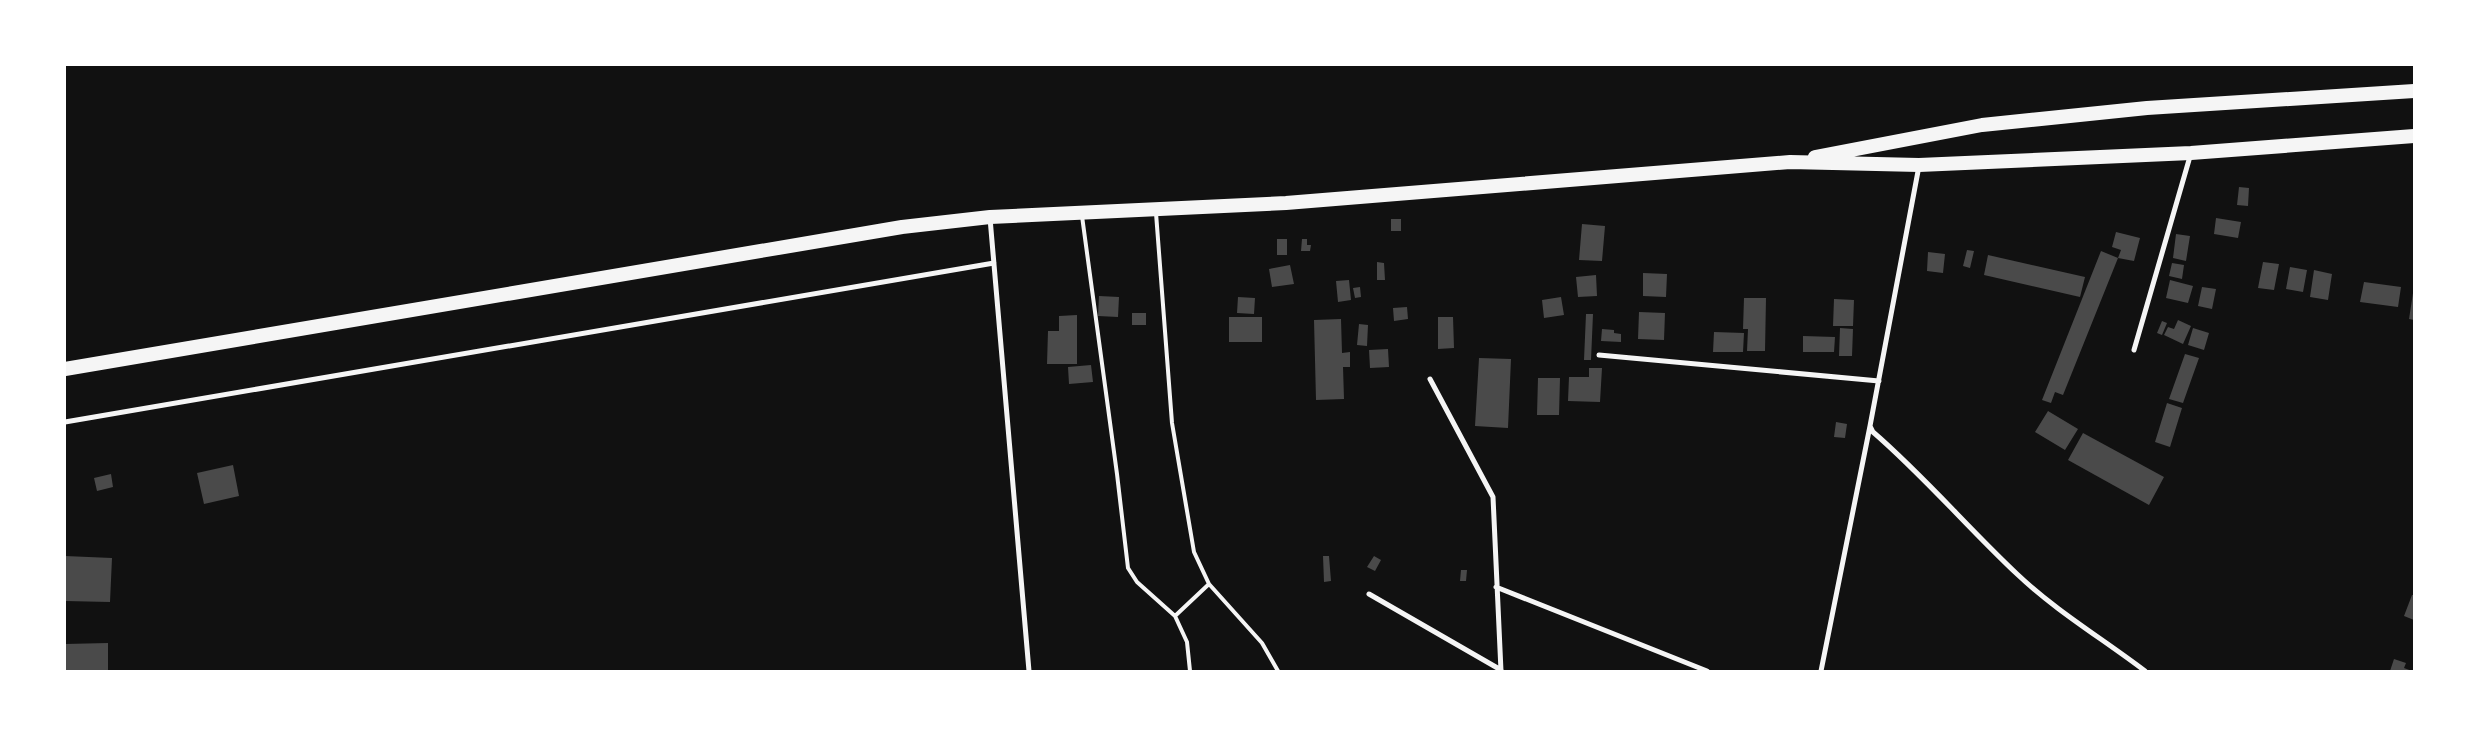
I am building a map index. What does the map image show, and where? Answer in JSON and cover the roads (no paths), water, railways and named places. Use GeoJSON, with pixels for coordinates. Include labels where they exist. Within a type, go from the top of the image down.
{"type":"FeatureCollection","features":[{"type":"Feature","properties":{"kind":"highway"},"geometry":{"type":"LineString","coordinates":[[1790,162],[1982,125],[2147,108],[2414,91]]}},
{"type":"Feature","properties":{"kind":"highway"},"geometry":{"type":"LineString","coordinates":[[65,369],[902,227],[990,217],[1286,204],[1790,162],[1919,165],[2191,153],[2414,136]]}},
{"type":"Feature","properties":{"kind":"street"},"geometry":{"type":"LineString","coordinates":[[2134,350],[2191,153]]}},
{"type":"Feature","properties":{"kind":"street"},"geometry":{"type":"LineString","coordinates":[[1821,671],[1879,381],[1919,165]]}},
{"type":"Feature","properties":{"kind":"street"},"geometry":{"type":"LineString","coordinates":[[990,217],[1029,671]]}},
{"type":"Feature","properties":{"kind":"street"},"geometry":{"type":"LineString","coordinates":[[65,422],[994,262]]}},
{"type":"Feature","properties":{"kind":"street"},"geometry":{"type":"LineString","coordinates":[[1599,355],[1879,381]]}},
{"type":"Feature","properties":{"kind":"street"},"geometry":{"type":"LineString","coordinates":[[1430,379],[1493,497],[1501,670]]}},
{"type":"Feature","properties":{"kind":"street"},"geometry":{"type":"LineString","coordinates":[[1870,426],[1872,432],[1912,467],[2017,574],[2045,598],[2145,671]]}},
{"type":"Feature","properties":{"kind":"street"},"geometry":{"type":"LineString","coordinates":[[1496,587],[1707,671]]}},
{"type":"Feature","properties":{"kind":"street"},"geometry":{"type":"LineString","coordinates":[[1369,594],[1501,670]]}},
{"type":"Feature","properties":{"kind":"lane"},"geometry":{"type":"LineString","coordinates":[[1156,210],[1172,423],[1194,552],[1209,584],[1262,643],[1278,671]]}},
{"type":"Feature","properties":{"kind":"lane"},"geometry":{"type":"LineString","coordinates":[[1081,212],[1116,464],[1128,568],[1137,582],[1175,616],[1187,642],[1190,671]]}},
{"type":"Feature","properties":{"kind":"lane"},"geometry":{"type":"LineString","coordinates":[[1175,616],[1209,584]]}}]}
